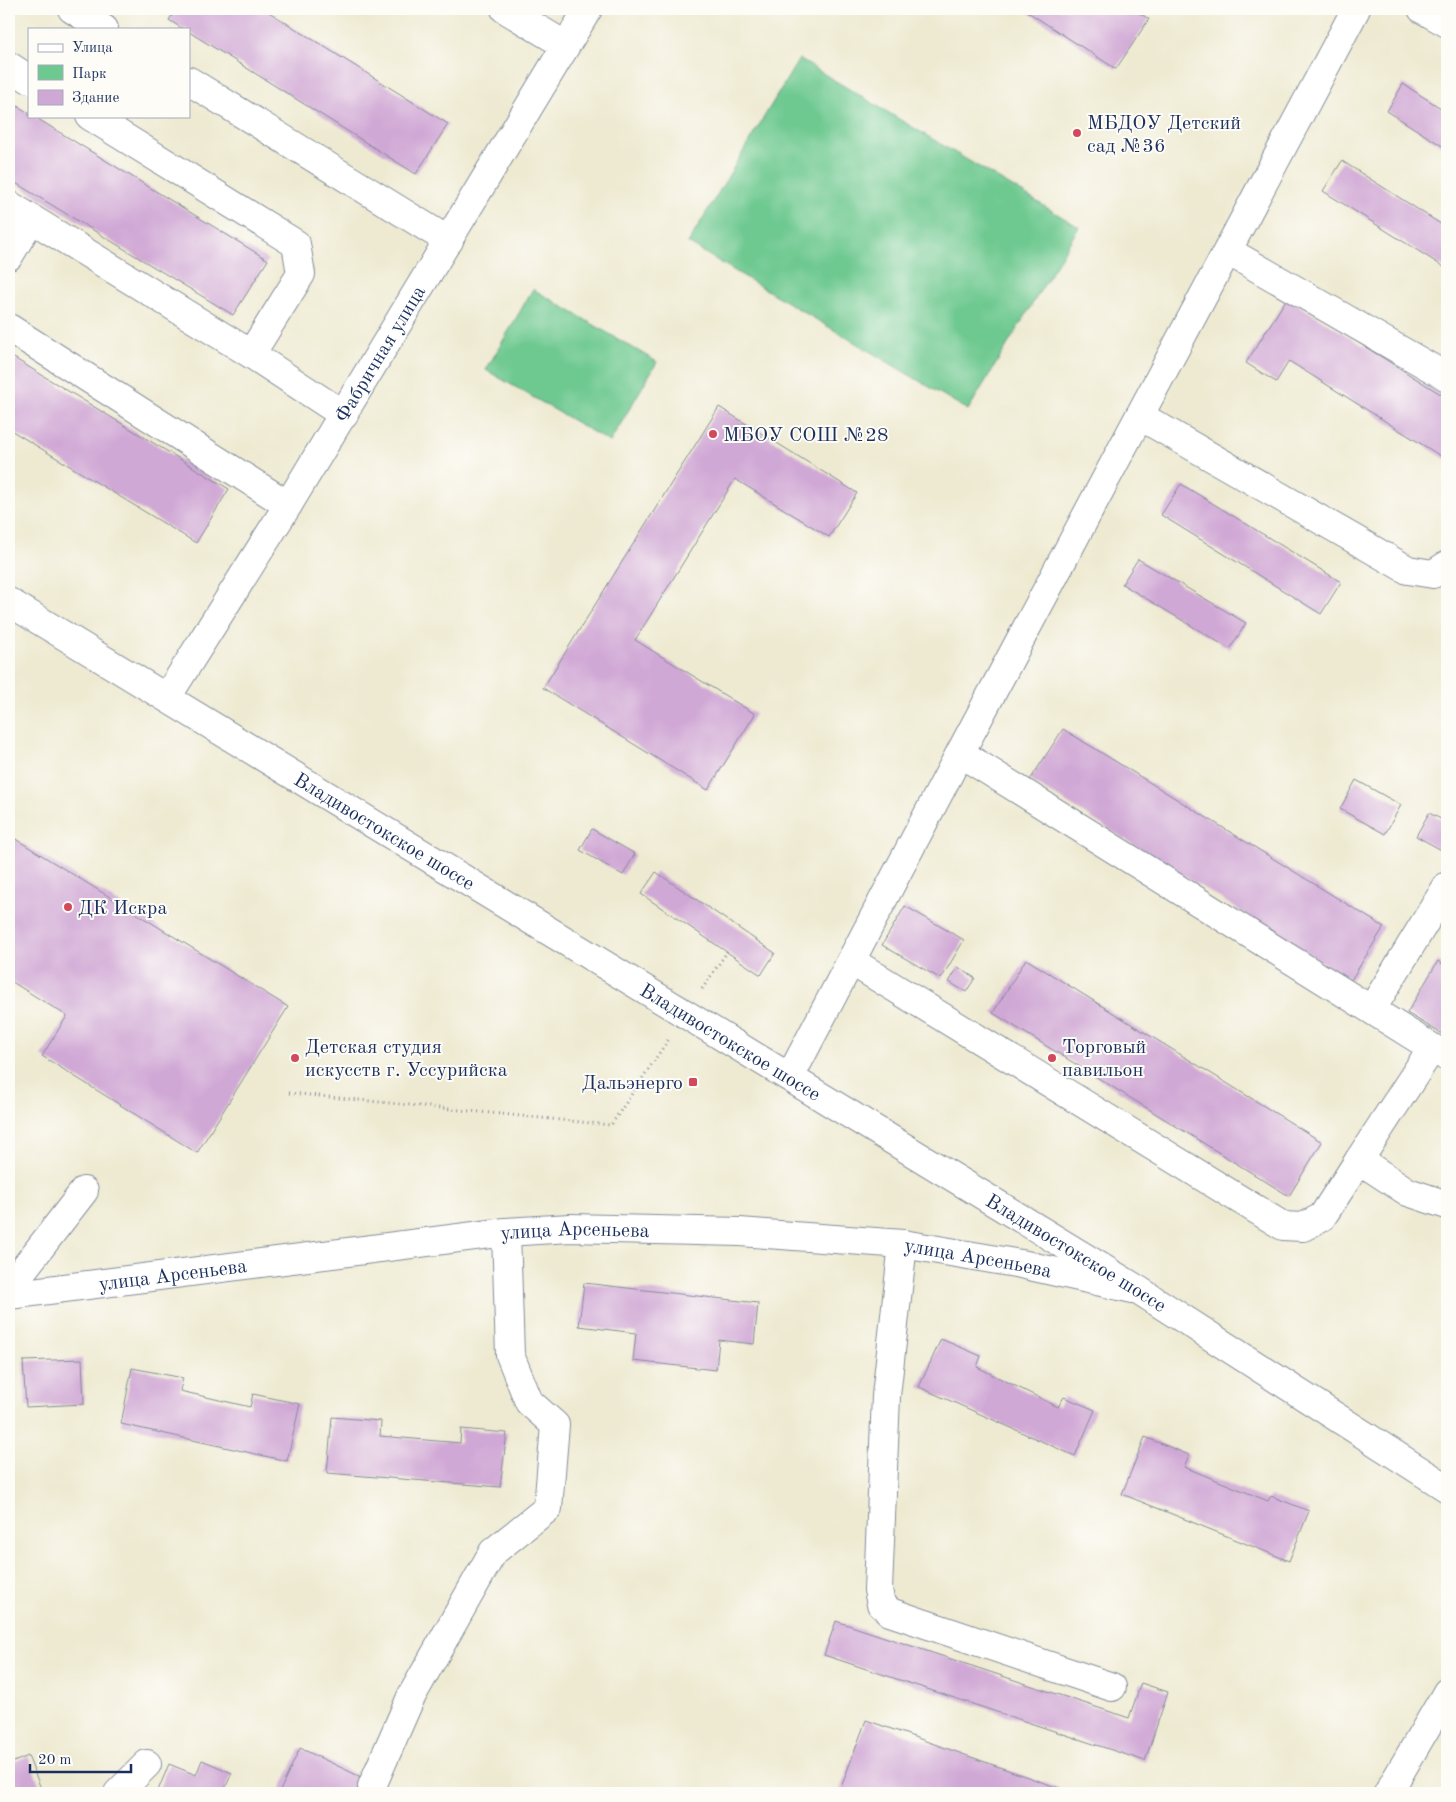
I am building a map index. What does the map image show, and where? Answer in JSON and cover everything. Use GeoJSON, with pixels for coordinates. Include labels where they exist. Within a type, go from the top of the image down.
{"type":"FeatureCollection","features":[{"type":"Feature","properties":{"kind":"main road"},"geometry":{"type":"LineString","coordinates":[[72,9],[102,28]]}},
{"type":"Feature","properties":{"kind":"main road"},"geometry":{"type":"LineString","coordinates":[[505,9],[565,45]]}},
{"type":"Feature","properties":{"kind":"main road","name":"Фабричная улица"},"geometry":{"type":"LineString","coordinates":[[167,697],[288,505],[450,241],[588,9]]}},
{"type":"Feature","properties":{"kind":"main road"},"geometry":{"type":"LineString","coordinates":[[790,1077],[960,753],[1356,9]]}},
{"type":"Feature","properties":{"kind":"main road"},"geometry":{"type":"LineString","coordinates":[[1422,9],[1447,23]]}},
{"type":"Feature","properties":{"kind":"main road"},"geometry":{"type":"LineString","coordinates":[[9,66],[28,77]]}},
{"type":"Feature","properties":{"kind":"main road"},"geometry":{"type":"LineString","coordinates":[[190,82],[450,241]]}},
{"type":"Feature","properties":{"kind":"main road"},"geometry":{"type":"LineString","coordinates":[[93,118],[296,244],[301,274],[251,354]]}},
{"type":"Feature","properties":{"kind":"main road"},"geometry":{"type":"LineString","coordinates":[[9,256],[20,212],[251,354],[344,414]]}},
{"type":"Feature","properties":{"kind":"main road"},"geometry":{"type":"LineString","coordinates":[[1228,250],[1447,377]]}},
{"type":"Feature","properties":{"kind":"main road"},"geometry":{"type":"LineString","coordinates":[[9,328],[288,505]]}},
{"type":"Feature","properties":{"kind":"main road"},"geometry":{"type":"LineString","coordinates":[[1140,416],[1408,570],[1433,574],[1447,566]]}},
{"type":"Feature","properties":{"kind":"main road","name":"Владивостокское шоссе"},"geometry":{"type":"LineString","coordinates":[[9,602],[1140,1291],[1447,1488]]}},
{"type":"Feature","properties":{"kind":"main road"},"geometry":{"type":"LineString","coordinates":[[851,961],[1283,1226],[1303,1227],[1322,1217],[1358,1160],[1440,1053],[960,753]]}},
{"type":"Feature","properties":{"kind":"main road"},"geometry":{"type":"LineString","coordinates":[[1372,1010],[1447,886]]}},
{"type":"Feature","properties":{"kind":"main road"},"geometry":{"type":"LineString","coordinates":[[1358,1160],[1408,1192],[1447,1205]]}},
{"type":"Feature","properties":{"kind":"main road"},"geometry":{"type":"LineString","coordinates":[[9,1288],[84,1191]]}},
{"type":"Feature","properties":{"kind":"main road","name":"улица Арсеньева"},"geometry":{"type":"LineString","coordinates":[[9,1295],[506,1232],[570,1228],[740,1232],[903,1244],[1021,1264],[1140,1291]]}},
{"type":"Feature","properties":{"kind":"main road"},"geometry":{"type":"LineString","coordinates":[[374,1793],[372,1786],[410,1697],[493,1552],[548,1508],[555,1425],[529,1402],[510,1355],[506,1232]]}},
{"type":"Feature","properties":{"kind":"main road"},"geometry":{"type":"LineString","coordinates":[[903,1244],[886,1396],[878,1590],[881,1604],[890,1612],[1112,1687]]}},
{"type":"Feature","properties":{"kind":"main road"},"geometry":{"type":"LineString","coordinates":[[1388,1793],[1447,1692]]}},
{"type":"Feature","properties":{"kind":"main road"},"geometry":{"type":"LineString","coordinates":[[118,1793],[147,1764]]}},
{"type":"Feature","properties":{"kind":"path"},"geometry":{"type":"LineString","coordinates":[[289,1093],[611,1125]]}},
{"type":"Feature","properties":{"kind":"green space"},"geometry":{"type":"Polygon","coordinates":[[[799,59],[1079,227],[968,410],[688,243],[799,59]]]}},
{"type":"Feature","properties":{"kind":"green space"},"geometry":{"type":"Polygon","coordinates":[[[533,289],[657,362],[610,442],[486,370],[533,289]]]}},
{"type":"Feature","properties":{"kind":"building"},"geometry":{"type":"Polygon","coordinates":[[[176,9],[264,9],[448,124],[416,174],[190,33],[190,28],[181,28],[169,20],[176,9]]]}},
{"type":"Feature","properties":{"kind":"building"},"geometry":{"type":"Polygon","coordinates":[[[1023,9],[1133,9],[1149,19],[1116,69],[1023,9]]]}},
{"type":"Feature","properties":{"kind":"building"},"geometry":{"type":"Polygon","coordinates":[[[1403,84],[1447,112],[1447,149],[1387,111],[1403,84]]]}},
{"type":"Feature","properties":{"kind":"building"},"geometry":{"type":"Polygon","coordinates":[[[9,101],[28,112],[28,118],[36,118],[268,260],[233,315],[9,179],[9,101]]]}},
{"type":"Feature","properties":{"kind":"building"},"geometry":{"type":"Polygon","coordinates":[[[1342,161],[1447,228],[1447,269],[1323,191],[1342,161]]]}},
{"type":"Feature","properties":{"kind":"building"},"geometry":{"type":"Polygon","coordinates":[[[1287,298],[1447,398],[1447,460],[1289,361],[1276,382],[1246,363],[1287,298]]]}},
{"type":"Feature","properties":{"kind":"building"},"geometry":{"type":"Polygon","coordinates":[[[9,355],[229,489],[196,543],[9,429],[9,355]]]}},
{"type":"Feature","properties":{"kind":"building"},"geometry":{"type":"Polygon","coordinates":[[[719,407],[857,493],[829,537],[735,479],[635,640],[755,714],[708,790],[543,688],[719,407]]]}},
{"type":"Feature","properties":{"kind":"building"},"geometry":{"type":"Polygon","coordinates":[[[1181,484],[1341,582],[1321,614],[1161,515],[1181,484]]]}},
{"type":"Feature","properties":{"kind":"building"},"geometry":{"type":"Polygon","coordinates":[[[1138,559],[1246,623],[1230,649],[1122,584],[1138,559]]]}},
{"type":"Feature","properties":{"kind":"building"},"geometry":{"type":"Polygon","coordinates":[[[1063,729],[1384,927],[1351,980],[1030,780],[1063,729]]]}},
{"type":"Feature","properties":{"kind":"building"},"geometry":{"type":"Polygon","coordinates":[[[1356,780],[1401,805],[1385,834],[1340,809],[1356,780]]]}},
{"type":"Feature","properties":{"kind":"building"},"geometry":{"type":"Polygon","coordinates":[[[1429,813],[1447,822],[1447,853],[1416,836],[1429,813]]]}},
{"type":"Feature","properties":{"kind":"building"},"geometry":{"type":"Polygon","coordinates":[[[592,829],[635,854],[623,875],[580,850],[592,829]]]}},
{"type":"Feature","properties":{"kind":"building","name":"ДК Искра"},"geometry":{"type":"Polygon","coordinates":[[[9,835],[288,1007],[197,1153],[42,1056],[67,1016],[9,980],[9,835]]]}},
{"type":"Feature","properties":{"kind":"building"},"geometry":{"type":"Polygon","coordinates":[[[656,872],[775,953],[761,975],[641,894],[656,872]]]}},
{"type":"Feature","properties":{"kind":"building"},"geometry":{"type":"Polygon","coordinates":[[[905,906],[964,940],[941,979],[882,945],[905,906]]]}},
{"type":"Feature","properties":{"kind":"building"},"geometry":{"type":"Polygon","coordinates":[[[1026,959],[1322,1142],[1289,1196],[993,1013],[1026,959]]]}},
{"type":"Feature","properties":{"kind":"building"},"geometry":{"type":"Polygon","coordinates":[[[1438,961],[1447,967],[1447,1037],[1407,1013],[1438,961]]]}},
{"type":"Feature","properties":{"kind":"building"},"geometry":{"type":"Polygon","coordinates":[[[958,967],[975,978],[966,992],[949,982],[958,967]]]}},
{"type":"Feature","properties":{"kind":"building"},"geometry":{"type":"Polygon","coordinates":[[[584,1283],[758,1303],[754,1344],[719,1340],[716,1370],[633,1361],[636,1333],[579,1326],[584,1283]]]}},
{"type":"Feature","properties":{"kind":"building"},"geometry":{"type":"Polygon","coordinates":[[[941,1339],[981,1356],[977,1367],[1058,1407],[1064,1397],[1095,1410],[1075,1456],[919,1387],[941,1339]]]}},
{"type":"Feature","properties":{"kind":"building"},"geometry":{"type":"Polygon","coordinates":[[[82,1359],[84,1404],[26,1407],[23,1361],[82,1359]]]}},
{"type":"Feature","properties":{"kind":"building"},"geometry":{"type":"Polygon","coordinates":[[[132,1368],[183,1378],[180,1391],[250,1407],[253,1394],[300,1404],[287,1461],[121,1424],[132,1368]]]}},
{"type":"Feature","properties":{"kind":"building"},"geometry":{"type":"Polygon","coordinates":[[[332,1417],[381,1421],[380,1436],[460,1443],[461,1429],[507,1433],[500,1487],[327,1473],[332,1417]]]}},
{"type":"Feature","properties":{"kind":"building"},"geometry":{"type":"Polygon","coordinates":[[[1145,1437],[1189,1455],[1184,1467],[1268,1501],[1271,1496],[1309,1511],[1289,1561],[1122,1494],[1145,1437]]]}},
{"type":"Feature","properties":{"kind":"building"},"geometry":{"type":"Polygon","coordinates":[[[836,1621],[1129,1718],[1141,1683],[1168,1692],[1145,1761],[824,1655],[836,1621]]]}},
{"type":"Feature","properties":{"kind":"building"},"geometry":{"type":"Polygon","coordinates":[[[866,1720],[1073,1793],[839,1793],[866,1720]]]}},
{"type":"Feature","properties":{"kind":"building"},"geometry":{"type":"Polygon","coordinates":[[[300,1748],[363,1778],[356,1793],[279,1793],[300,1748]]]}},
{"type":"Feature","properties":{"kind":"building"},"geometry":{"type":"Polygon","coordinates":[[[28,1756],[42,1791],[35,1793],[9,1793],[9,1764],[28,1756]]]}},
{"type":"Feature","properties":{"kind":"building"},"geometry":{"type":"Polygon","coordinates":[[[202,1760],[232,1773],[223,1793],[157,1793],[169,1764],[196,1775],[202,1760]]]}},
{"type":"Feature","properties":{"kind":"place","name":"МБДОУ Детский сад №36"},"geometry":{"type":"Point","coordinates":[1077,133]}},
{"type":"Feature","properties":{"kind":"place","name":"МБОУ СОШ №28"},"geometry":{"type":"Point","coordinates":[713,434]}},
{"type":"Feature","properties":{"kind":"place","name":"ДК Искра"},"geometry":{"type":"Point","coordinates":[68,907]}},
{"type":"Feature","properties":{"kind":"place","name":"Детская студия искусств г. Уссурийска"},"geometry":{"type":"Point","coordinates":[295,1058]}},
{"type":"Feature","properties":{"kind":"place","name":"Торговый павильон"},"geometry":{"type":"Point","coordinates":[1052,1058]}},
{"type":"Feature","properties":{"kind":"place","name":"Дальэнерго"},"geometry":{"type":"Point","coordinates":[693,1082]}}]}
